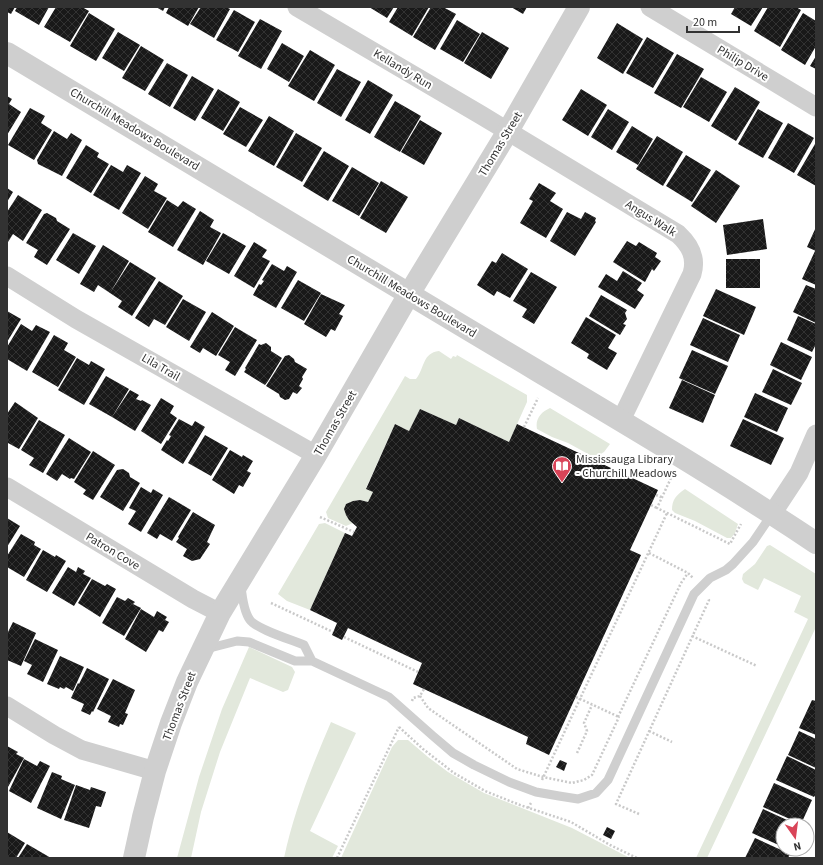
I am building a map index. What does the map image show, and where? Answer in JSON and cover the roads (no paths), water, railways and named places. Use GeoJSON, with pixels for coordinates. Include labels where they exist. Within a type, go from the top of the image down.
{"type":"FeatureCollection","features":[{"type":"Feature","properties":{"kind":"street","name":"Kellandy Run"},"geometry":{"type":"LineString","coordinates":[[297,7],[508,131]]}},
{"type":"Feature","properties":{"kind":"street","name":"Thomas Street"},"geometry":{"type":"LineString","coordinates":[[134,858],[155,771],[171,723],[220,613],[316,455],[409,294],[508,131],[579,7]]}},
{"type":"Feature","properties":{"kind":"street","name":"Philip Drive"},"geometry":{"type":"LineString","coordinates":[[650,7],[816,107]]}},
{"type":"Feature","properties":{"kind":"street","name":"Churchill Meadows Boulevard"},"geometry":{"type":"LineString","coordinates":[[7,53],[621,420],[816,543]]}},
{"type":"Feature","properties":{"kind":"street","name":"Angus Walk"},"geometry":{"type":"LineString","coordinates":[[508,131],[678,234],[691,250],[694,260],[692,274],[621,420]]}},
{"type":"Feature","properties":{"kind":"street","name":"Lila Trail"},"geometry":{"type":"LineString","coordinates":[[7,276],[76,319],[316,455]]}},
{"type":"Feature","properties":{"kind":"street"},"geometry":{"type":"LineString","coordinates":[[772,514],[799,473],[816,434]]}},
{"type":"Feature","properties":{"kind":"street","name":"Patron Cove"},"geometry":{"type":"LineString","coordinates":[[7,487],[180,591],[220,613]]}},
{"type":"Feature","properties":{"kind":"street"},"geometry":{"type":"LineString","coordinates":[[7,706],[54,735],[82,750],[155,771]]}},
{"type":"Feature","properties":{"kind":"lane"},"geometry":{"type":"LineString","coordinates":[[202,651],[220,644],[237,640],[249,642],[295,661],[312,661],[389,697],[432,736],[474,765],[508,782],[536,792],[578,799],[596,793],[608,780],[694,594],[710,578],[726,570],[733,564],[753,542],[772,514]]}},
{"type":"Feature","properties":{"kind":"lane"},"geometry":{"type":"LineString","coordinates":[[240,580],[243,601],[250,620],[258,626],[304,645],[312,661]]}},
{"type":"Feature","properties":{"kind":"place","name":"Mississauga Library - Churchill Meadows"},"geometry":{"type":"Point","coordinates":[562,483]}}]}
